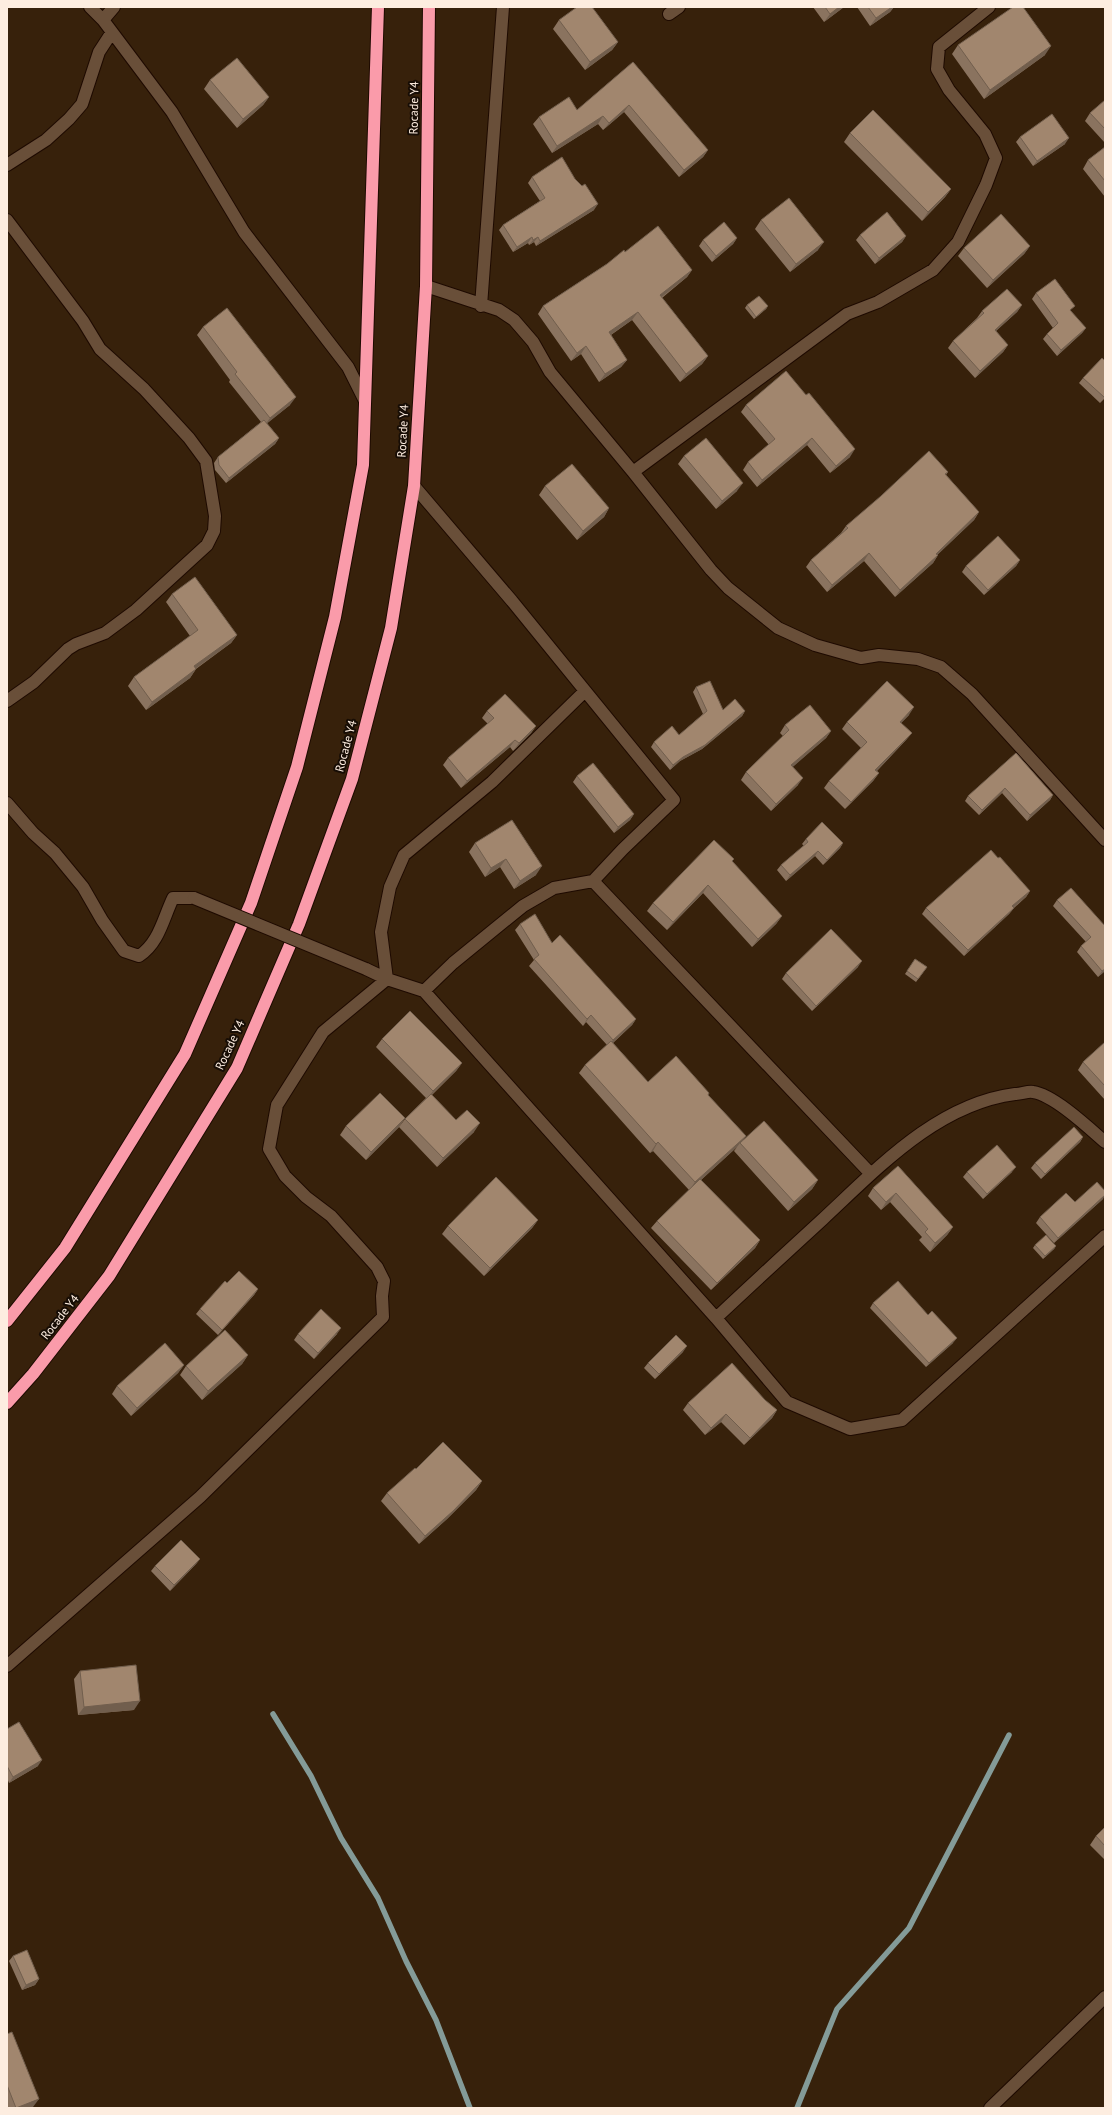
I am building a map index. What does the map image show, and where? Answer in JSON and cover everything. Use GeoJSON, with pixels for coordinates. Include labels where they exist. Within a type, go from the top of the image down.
{"type":"FeatureCollection","features":[{"type":"Feature","properties":{"kind":"highway"},"geometry":{"type":"LineString","coordinates":[[7,1321],[65,1248],[185,1054],[251,903],[297,767],[335,617],[363,465],[378,7]]}},
{"type":"Feature","properties":{"kind":"highway","name":"Rocade Y4"},"geometry":{"type":"LineString","coordinates":[[7,1403],[33,1374],[109,1276],[236,1068],[299,924],[352,778],[391,628],[414,486],[426,286],[429,7]]}},
{"type":"Feature","properties":{"kind":"street"},"geometry":{"type":"LineString","coordinates":[[90,7],[103,20],[172,112],[244,232],[348,367],[365,401]]}},
{"type":"Feature","properties":{"kind":"street"},"geometry":{"type":"LineString","coordinates":[[103,20],[114,7]]}},
{"type":"Feature","properties":{"kind":"street"},"geometry":{"type":"LineString","coordinates":[[481,306],[503,7]]}},
{"type":"Feature","properties":{"kind":"street"},"geometry":{"type":"LineString","coordinates":[[633,472],[847,314],[878,302],[933,270],[958,242],[986,185],[996,158],[985,134],[949,90],[937,69],[939,47],[989,7]]}},
{"type":"Feature","properties":{"kind":"street"},"geometry":{"type":"LineString","coordinates":[[7,166],[46,140],[69,120],[82,104],[90,86],[99,52],[112,32]]}},
{"type":"Feature","properties":{"kind":"street"},"geometry":{"type":"LineString","coordinates":[[7,220],[83,321],[100,348],[144,389],[189,438],[206,461],[215,516],[214,531],[207,545],[141,605],[105,633],[76,644],[68,649],[34,682],[7,701]]}},
{"type":"Feature","properties":{"kind":"street"},"geometry":{"type":"LineString","coordinates":[[426,286],[481,306],[499,310],[514,320],[533,342],[550,372],[633,472],[711,570],[728,588],[778,628],[815,646],[861,658],[878,655],[918,659],[941,667],[972,694],[1105,840]]}},
{"type":"Feature","properties":{"kind":"street"},"geometry":{"type":"LineString","coordinates":[[414,486],[512,601],[584,692],[674,800],[623,849],[594,882],[554,888],[523,906],[453,963],[424,991]]}},
{"type":"Feature","properties":{"kind":"street"},"geometry":{"type":"LineString","coordinates":[[387,979],[381,932],[390,887],[404,855],[492,782],[584,692]]}},
{"type":"Feature","properties":{"kind":"street"},"geometry":{"type":"LineString","coordinates":[[7,803],[33,833],[55,853],[83,887],[102,920],[124,951],[139,956],[149,949],[157,937],[173,898],[194,898],[387,979],[424,991],[716,1318],[787,1402],[850,1429],[902,1420],[1105,1236]]}},
{"type":"Feature","properties":{"kind":"street"},"geometry":{"type":"LineString","coordinates":[[594,882],[871,1174]]}},
{"type":"Feature","properties":{"kind":"street"},"geometry":{"type":"LineString","coordinates":[[7,1666],[200,1497],[384,1317],[382,1296],[384,1281],[377,1267],[330,1216],[306,1197],[285,1176],[269,1149],[277,1105],[323,1032],[387,979]]}},
{"type":"Feature","properties":{"kind":"street"},"geometry":{"type":"LineString","coordinates":[[716,1318],[871,1174],[920,1134],[952,1114],[1004,1096],[1033,1092],[1052,1100],[1086,1125],[1105,1142]]}},
{"type":"Feature","properties":{"kind":"street"},"geometry":{"type":"LineString","coordinates":[[990,2108],[1105,1997]]}},
{"type":"Feature","properties":{"kind":"building"},"geometry":{"type":"Polygon","coordinates":[[[577,7],[592,7],[618,42],[590,62],[559,20],[577,7]]]}},
{"type":"Feature","properties":{"kind":"building"},"geometry":{"type":"Polygon","coordinates":[[[825,7],[839,7],[830,14],[825,7]]]}},
{"type":"Feature","properties":{"kind":"building"},"geometry":{"type":"Polygon","coordinates":[[[868,7],[892,7],[876,18],[868,7]]]}},
{"type":"Feature","properties":{"kind":"building"},"geometry":{"type":"Polygon","coordinates":[[[1013,7],[1023,7],[1051,46],[990,90],[958,45],[1013,7]]]}},
{"type":"Feature","properties":{"kind":"building"},"geometry":{"type":"Polygon","coordinates":[[[237,58],[269,97],[243,119],[210,80],[237,58]]]}},
{"type":"Feature","properties":{"kind":"building"},"geometry":{"type":"Polygon","coordinates":[[[633,62],[708,150],[684,170],[629,105],[609,123],[603,116],[557,146],[539,117],[569,97],[577,110],[633,62]]]}},
{"type":"Feature","properties":{"kind":"building"},"geometry":{"type":"Polygon","coordinates":[[[1105,100],[1105,129],[1090,113],[1105,100]]]}},
{"type":"Feature","properties":{"kind":"building"},"geometry":{"type":"Polygon","coordinates":[[[873,110],[951,189],[928,212],[850,133],[873,110]]]}},
{"type":"Feature","properties":{"kind":"building"},"geometry":{"type":"Polygon","coordinates":[[[1052,114],[1069,138],[1037,161],[1020,137],[1052,114]]]}},
{"type":"Feature","properties":{"kind":"building"},"geometry":{"type":"Polygon","coordinates":[[[1105,147],[1105,181],[1088,160],[1105,147]]]}},
{"type":"Feature","properties":{"kind":"building"},"geometry":{"type":"Polygon","coordinates":[[[562,157],[575,179],[582,186],[585,184],[598,204],[540,241],[538,237],[533,240],[532,237],[517,247],[503,225],[545,198],[532,177],[562,157]]]}},
{"type":"Feature","properties":{"kind":"building"},"geometry":{"type":"Polygon","coordinates":[[[789,198],[824,242],[796,264],[761,220],[789,198]]]}},
{"type":"Feature","properties":{"kind":"building"},"geometry":{"type":"Polygon","coordinates":[[[887,212],[906,236],[879,258],[860,235],[887,212]]]}},
{"type":"Feature","properties":{"kind":"building"},"geometry":{"type":"Polygon","coordinates":[[[1001,214],[1030,246],[993,280],[964,248],[1001,214]]]}},
{"type":"Feature","properties":{"kind":"building"},"geometry":{"type":"Polygon","coordinates":[[[724,222],[737,238],[716,256],[703,240],[724,222]]]}},
{"type":"Feature","properties":{"kind":"building"},"geometry":{"type":"Polygon","coordinates":[[[658,226],[692,270],[660,295],[708,356],[686,374],[638,312],[609,332],[627,360],[605,374],[586,346],[577,353],[543,306],[607,264],[624,250],[625,252],[658,226]]]}},
{"type":"Feature","properties":{"kind":"building"},"geometry":{"type":"Polygon","coordinates":[[[1055,279],[1075,306],[1070,310],[1086,328],[1061,350],[1047,334],[1058,323],[1036,293],[1055,279]]]}},
{"type":"Feature","properties":{"kind":"building"},"geometry":{"type":"Polygon","coordinates":[[[1007,289],[1022,305],[995,330],[1008,345],[980,371],[953,341],[984,313],[982,311],[1007,289]]]}},
{"type":"Feature","properties":{"kind":"building"},"geometry":{"type":"Polygon","coordinates":[[[759,296],[768,306],[756,317],[747,305],[759,296]]]}},
{"type":"Feature","properties":{"kind":"building"},"geometry":{"type":"Polygon","coordinates":[[[227,308],[296,397],[270,418],[235,374],[237,372],[203,327],[227,308]]]}},
{"type":"Feature","properties":{"kind":"building"},"geometry":{"type":"Polygon","coordinates":[[[1102,358],[1105,361],[1104,397],[1083,378],[1102,358]]]}},
{"type":"Feature","properties":{"kind":"building"},"geometry":{"type":"Polygon","coordinates":[[[786,371],[806,395],[809,393],[855,449],[836,466],[812,438],[762,480],[748,462],[775,439],[746,405],[786,371]]]}},
{"type":"Feature","properties":{"kind":"building"},"geometry":{"type":"Polygon","coordinates":[[[264,420],[279,438],[229,478],[219,465],[218,457],[264,420]]]}},
{"type":"Feature","properties":{"kind":"building"},"geometry":{"type":"Polygon","coordinates":[[[706,438],[743,483],[722,501],[684,456],[706,438]]]}},
{"type":"Feature","properties":{"kind":"building"},"geometry":{"type":"Polygon","coordinates":[[[929,451],[948,472],[945,474],[979,512],[936,554],[938,555],[900,590],[869,553],[832,585],[811,560],[848,528],[846,526],[881,496],[929,451]]]}},
{"type":"Feature","properties":{"kind":"building"},"geometry":{"type":"Polygon","coordinates":[[[572,464],[609,508],[583,531],[545,486],[572,464]]]}},
{"type":"Feature","properties":{"kind":"building"},"geometry":{"type":"Polygon","coordinates":[[[998,536],[1020,560],[988,590],[966,566],[998,536]]]}},
{"type":"Feature","properties":{"kind":"building"},"geometry":{"type":"Polygon","coordinates":[[[195,577],[237,635],[194,666],[196,669],[152,702],[134,677],[198,630],[172,594],[195,577]]]}},
{"type":"Feature","properties":{"kind":"building"},"geometry":{"type":"Polygon","coordinates":[[[710,681],[723,710],[735,699],[745,711],[705,745],[683,757],[673,765],[654,742],[672,726],[679,735],[707,711],[696,687],[710,681]]]}},
{"type":"Feature","properties":{"kind":"building"},"geometry":{"type":"Polygon","coordinates":[[[887,681],[914,707],[900,722],[912,733],[875,770],[879,773],[851,802],[829,781],[867,742],[847,722],[887,681]]]}},
{"type":"Feature","properties":{"kind":"building"},"geometry":{"type":"Polygon","coordinates":[[[505,694],[536,726],[519,743],[515,740],[467,781],[448,758],[494,718],[487,711],[505,694]]]}},
{"type":"Feature","properties":{"kind":"building"},"geometry":{"type":"Polygon","coordinates":[[[810,705],[831,731],[791,765],[803,778],[776,804],[746,772],[789,730],[785,725],[810,705]]]}},
{"type":"Feature","properties":{"kind":"building"},"geometry":{"type":"Polygon","coordinates":[[[1016,753],[1053,795],[1030,815],[1005,788],[982,810],[968,796],[1016,753]]]}},
{"type":"Feature","properties":{"kind":"building"},"geometry":{"type":"Polygon","coordinates":[[[593,763],[634,814],[618,827],[577,776],[593,763]]]}},
{"type":"Feature","properties":{"kind":"building"},"geometry":{"type":"Polygon","coordinates":[[[512,820],[542,866],[520,881],[506,859],[491,868],[475,843],[512,820]]]}},
{"type":"Feature","properties":{"kind":"building"},"geometry":{"type":"Polygon","coordinates":[[[822,822],[843,843],[827,860],[818,851],[790,875],[781,865],[808,842],[806,839],[822,822]]]}},
{"type":"Feature","properties":{"kind":"building"},"geometry":{"type":"Polygon","coordinates":[[[714,840],[734,859],[732,861],[782,916],[758,939],[708,885],[673,922],[653,903],[714,840]]]}},
{"type":"Feature","properties":{"kind":"building"},"geometry":{"type":"Polygon","coordinates":[[[991,850],[998,858],[1000,857],[1030,891],[1012,906],[1014,908],[968,950],[926,908],[991,850]]]}},
{"type":"Feature","properties":{"kind":"building"},"geometry":{"type":"Polygon","coordinates":[[[1071,888],[1105,926],[1105,969],[1102,971],[1081,946],[1091,937],[1057,900],[1071,888]]]}},
{"type":"Feature","properties":{"kind":"building"},"geometry":{"type":"Polygon","coordinates":[[[535,914],[552,943],[560,935],[636,1019],[613,1040],[591,1015],[587,1019],[534,959],[539,955],[520,924],[535,914]]]}},
{"type":"Feature","properties":{"kind":"building"},"geometry":{"type":"Polygon","coordinates":[[[831,929],[862,961],[816,1006],[786,973],[831,929]]]}},
{"type":"Feature","properties":{"kind":"building"},"geometry":{"type":"Polygon","coordinates":[[[915,959],[927,967],[918,979],[907,971],[915,959]]]}},
{"type":"Feature","properties":{"kind":"building"},"geometry":{"type":"Polygon","coordinates":[[[410,1011],[462,1063],[433,1091],[382,1039],[410,1011]]]}},
{"type":"Feature","properties":{"kind":"building"},"geometry":{"type":"Polygon","coordinates":[[[611,1041],[648,1082],[676,1056],[709,1093],[708,1095],[746,1136],[695,1182],[658,1142],[656,1144],[585,1065],[611,1041]]]}},
{"type":"Feature","properties":{"kind":"building"},"geometry":{"type":"Polygon","coordinates":[[[1105,1042],[1105,1086],[1083,1062],[1105,1042]]]}},
{"type":"Feature","properties":{"kind":"building"},"geometry":{"type":"Polygon","coordinates":[[[380,1093],[405,1118],[371,1152],[346,1126],[380,1093]]]}},
{"type":"Feature","properties":{"kind":"building"},"geometry":{"type":"Polygon","coordinates":[[[431,1094],[456,1120],[467,1110],[480,1123],[443,1158],[405,1119],[431,1094]]]}},
{"type":"Feature","properties":{"kind":"building"},"geometry":{"type":"Polygon","coordinates":[[[764,1121],[818,1180],[794,1202],[740,1143],[764,1121]]]}},
{"type":"Feature","properties":{"kind":"building"},"geometry":{"type":"Polygon","coordinates":[[[1074,1127],[1083,1137],[1045,1174],[1035,1163],[1074,1127]]]}},
{"type":"Feature","properties":{"kind":"building"},"geometry":{"type":"Polygon","coordinates":[[[997,1145],[1016,1167],[987,1194],[967,1172],[997,1145]]]}},
{"type":"Feature","properties":{"kind":"building"},"geometry":{"type":"Polygon","coordinates":[[[898,1166],[953,1227],[935,1243],[925,1232],[928,1229],[896,1193],[886,1202],[873,1188],[898,1166]]]}},
{"type":"Feature","properties":{"kind":"building"},"geometry":{"type":"Polygon","coordinates":[[[496,1177],[538,1220],[490,1268],[448,1226],[496,1177]]]}},
{"type":"Feature","properties":{"kind":"building"},"geometry":{"type":"Polygon","coordinates":[[[700,1179],[760,1240],[717,1283],[657,1221],[700,1179]]]}},
{"type":"Feature","properties":{"kind":"building"},"geometry":{"type":"Polygon","coordinates":[[[1097,1182],[1105,1191],[1105,1195],[1058,1238],[1040,1217],[1066,1193],[1075,1202],[1097,1182]]]}},
{"type":"Feature","properties":{"kind":"building"},"geometry":{"type":"Polygon","coordinates":[[[1046,1235],[1056,1246],[1045,1256],[1035,1245],[1046,1235]]]}},
{"type":"Feature","properties":{"kind":"building"},"geometry":{"type":"Polygon","coordinates":[[[239,1271],[258,1289],[222,1330],[200,1309],[225,1281],[227,1283],[239,1271]]]}},
{"type":"Feature","properties":{"kind":"building"},"geometry":{"type":"Polygon","coordinates":[[[898,1281],[928,1315],[932,1311],[957,1338],[929,1363],[873,1303],[898,1281]]]}},
{"type":"Feature","properties":{"kind":"building"},"geometry":{"type":"Polygon","coordinates":[[[321,1309],[341,1328],[318,1353],[298,1334],[321,1309]]]}},
{"type":"Feature","properties":{"kind":"building"},"geometry":{"type":"Polygon","coordinates":[[[225,1330],[248,1355],[208,1391],[186,1366],[225,1330]]]}},
{"type":"Feature","properties":{"kind":"building"},"geometry":{"type":"Polygon","coordinates":[[[676,1335],[687,1346],[659,1374],[648,1363],[676,1335]]]}},
{"type":"Feature","properties":{"kind":"building"},"geometry":{"type":"Polygon","coordinates":[[[165,1343],[184,1365],[137,1408],[117,1386],[165,1343]]]}},
{"type":"Feature","properties":{"kind":"building"},"geometry":{"type":"Polygon","coordinates":[[[732,1363],[765,1400],[777,1410],[750,1438],[726,1414],[711,1428],[688,1403],[732,1363]]]}},
{"type":"Feature","properties":{"kind":"building"},"geometry":{"type":"Polygon","coordinates":[[[443,1442],[482,1481],[453,1511],[425,1536],[387,1493],[415,1468],[416,1469],[443,1442]]]}},
{"type":"Feature","properties":{"kind":"building"},"geometry":{"type":"Polygon","coordinates":[[[181,1540],[200,1559],[174,1585],[155,1566],[181,1540]]]}},
{"type":"Feature","properties":{"kind":"building"},"geometry":{"type":"Polygon","coordinates":[[[136,1665],[140,1701],[84,1707],[80,1671],[136,1665]]]}},
{"type":"Feature","properties":{"kind":"building"},"geometry":{"type":"Polygon","coordinates":[[[19,1722],[42,1760],[13,1777],[7,1766],[7,1729],[19,1722]]]}},
{"type":"Feature","properties":{"kind":"building"},"geometry":{"type":"Polygon","coordinates":[[[1105,1827],[1105,1846],[1096,1836],[1105,1827]]]}},
{"type":"Feature","properties":{"kind":"building"},"geometry":{"type":"Polygon","coordinates":[[[27,1950],[39,1979],[26,1985],[13,1956],[27,1950]]]}},
{"type":"Feature","properties":{"kind":"building"},"geometry":{"type":"Polygon","coordinates":[[[12,2032],[39,2099],[16,2108],[7,2085],[7,2034],[12,2032]]]}},
{"type":"Feature","properties":{"kind":"waterway"},"geometry":{"type":"LineString","coordinates":[[273,1714],[311,1776],[341,1838],[378,1898],[406,1961],[436,2020],[470,2108]]}},
{"type":"Feature","properties":{"kind":"waterway"},"geometry":{"type":"LineString","coordinates":[[797,2108],[837,2009],[909,1928],[1009,1735]]}}]}
